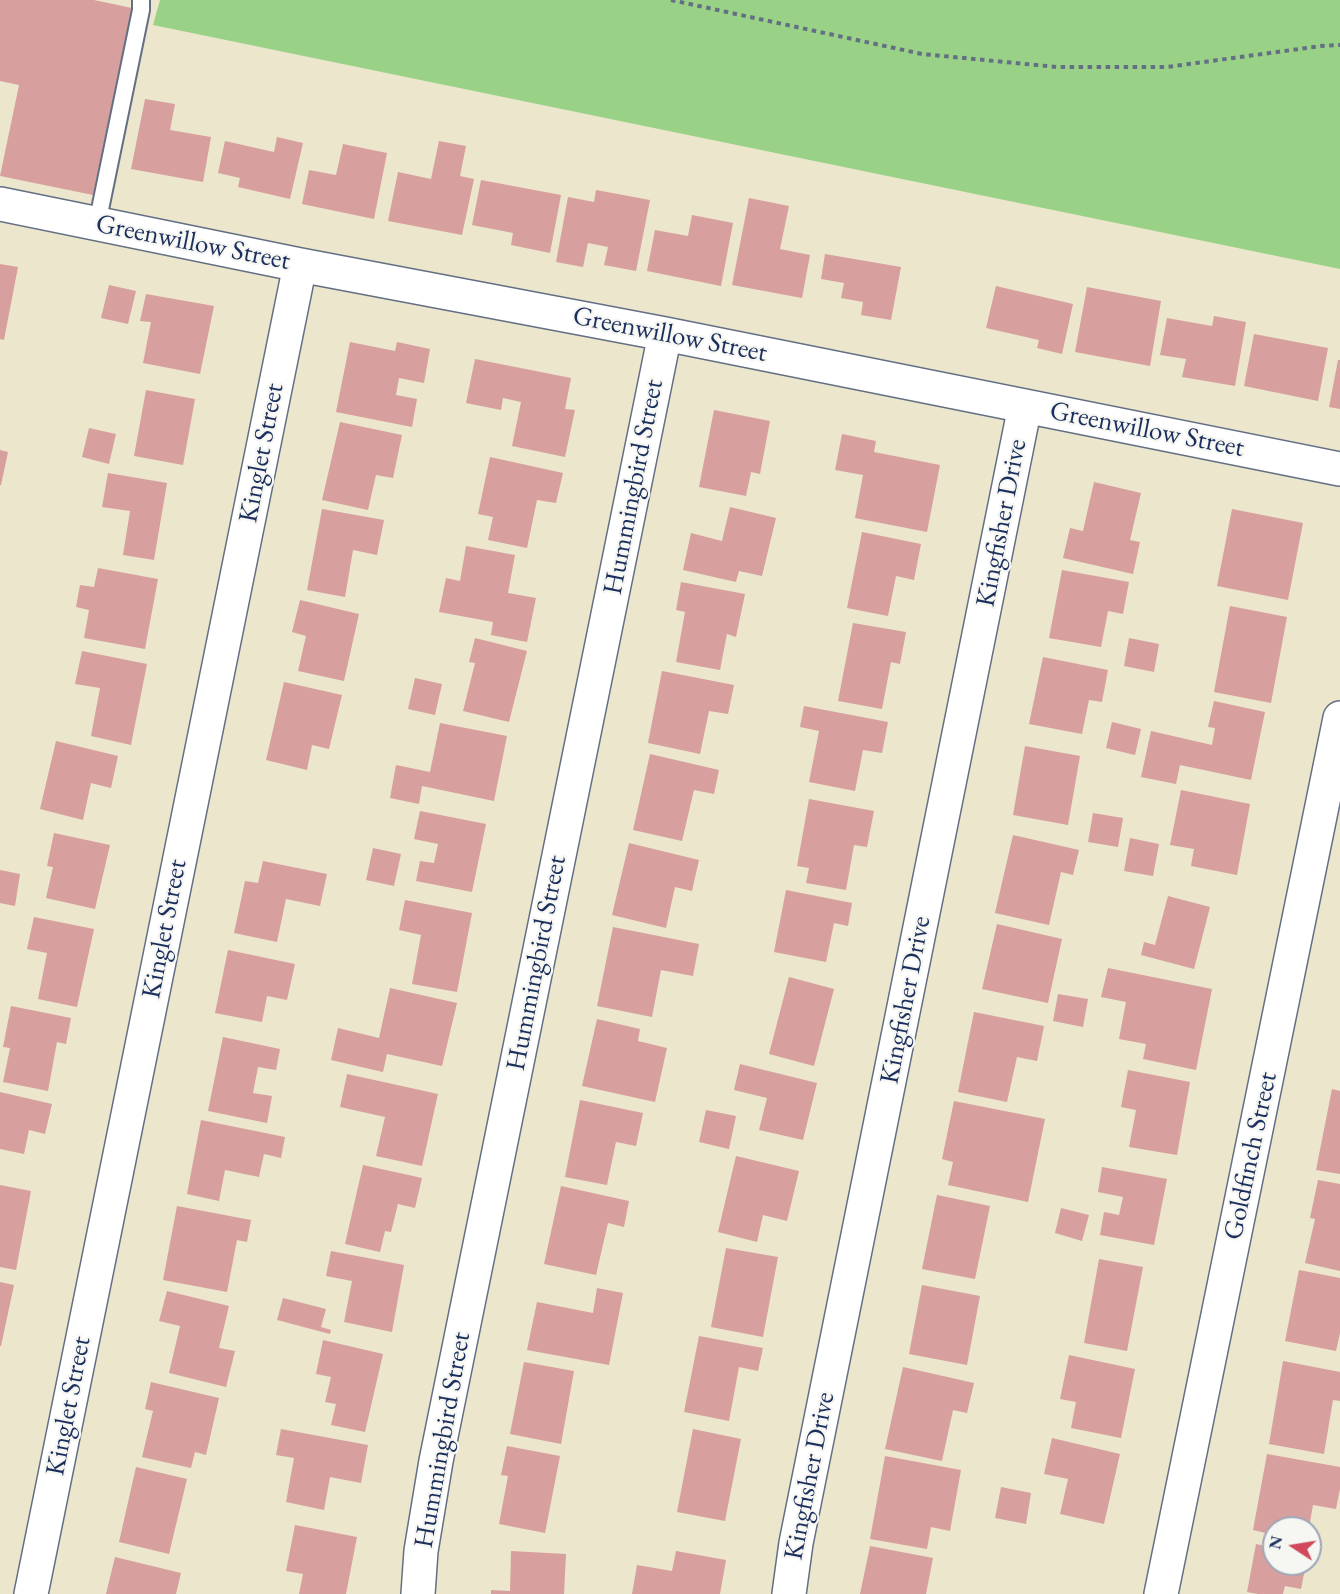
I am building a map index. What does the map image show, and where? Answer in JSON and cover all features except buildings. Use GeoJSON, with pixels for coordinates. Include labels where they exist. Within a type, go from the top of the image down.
{"type":"FeatureCollection","features":[{"type":"Feature","properties":{"kind":"street","name":"Greenwillow Street"},"geometry":{"type":"LineString","coordinates":[[0,204],[1340,469]]}},
{"type":"Feature","properties":{"kind":"street","name":"Kinglet Street"},"geometry":{"type":"LineString","coordinates":[[31,1594],[300,265]]}},
{"type":"Feature","properties":{"kind":"street","name":"Hummingbird Street"},"geometry":{"type":"LineString","coordinates":[[418,1594],[421,1551],[436,1461],[665,334]]}},
{"type":"Feature","properties":{"kind":"street","name":"Kingfisher Drive"},"geometry":{"type":"LineString","coordinates":[[789,1594],[798,1531],[1025,406]]}},
{"type":"Feature","properties":{"kind":"street","name":"Goldfinch Street"},"geometry":{"type":"LineString","coordinates":[[1161,1594],[1340,718]]}},
{"type":"Feature","properties":{"kind":"lane"},"geometry":{"type":"LineString","coordinates":[[98,224],[141,10],[141,0]]}},
{"type":"Feature","properties":{"kind":"path"},"geometry":{"type":"LineString","coordinates":[[671,0],[922,54],[1057,67],[1167,67],[1340,45]]}},
{"type":"Feature","properties":{"kind":"green space"},"geometry":{"type":"Polygon","coordinates":[[[160,0],[1340,0],[1340,269],[153,25],[160,0]]]}}]}
